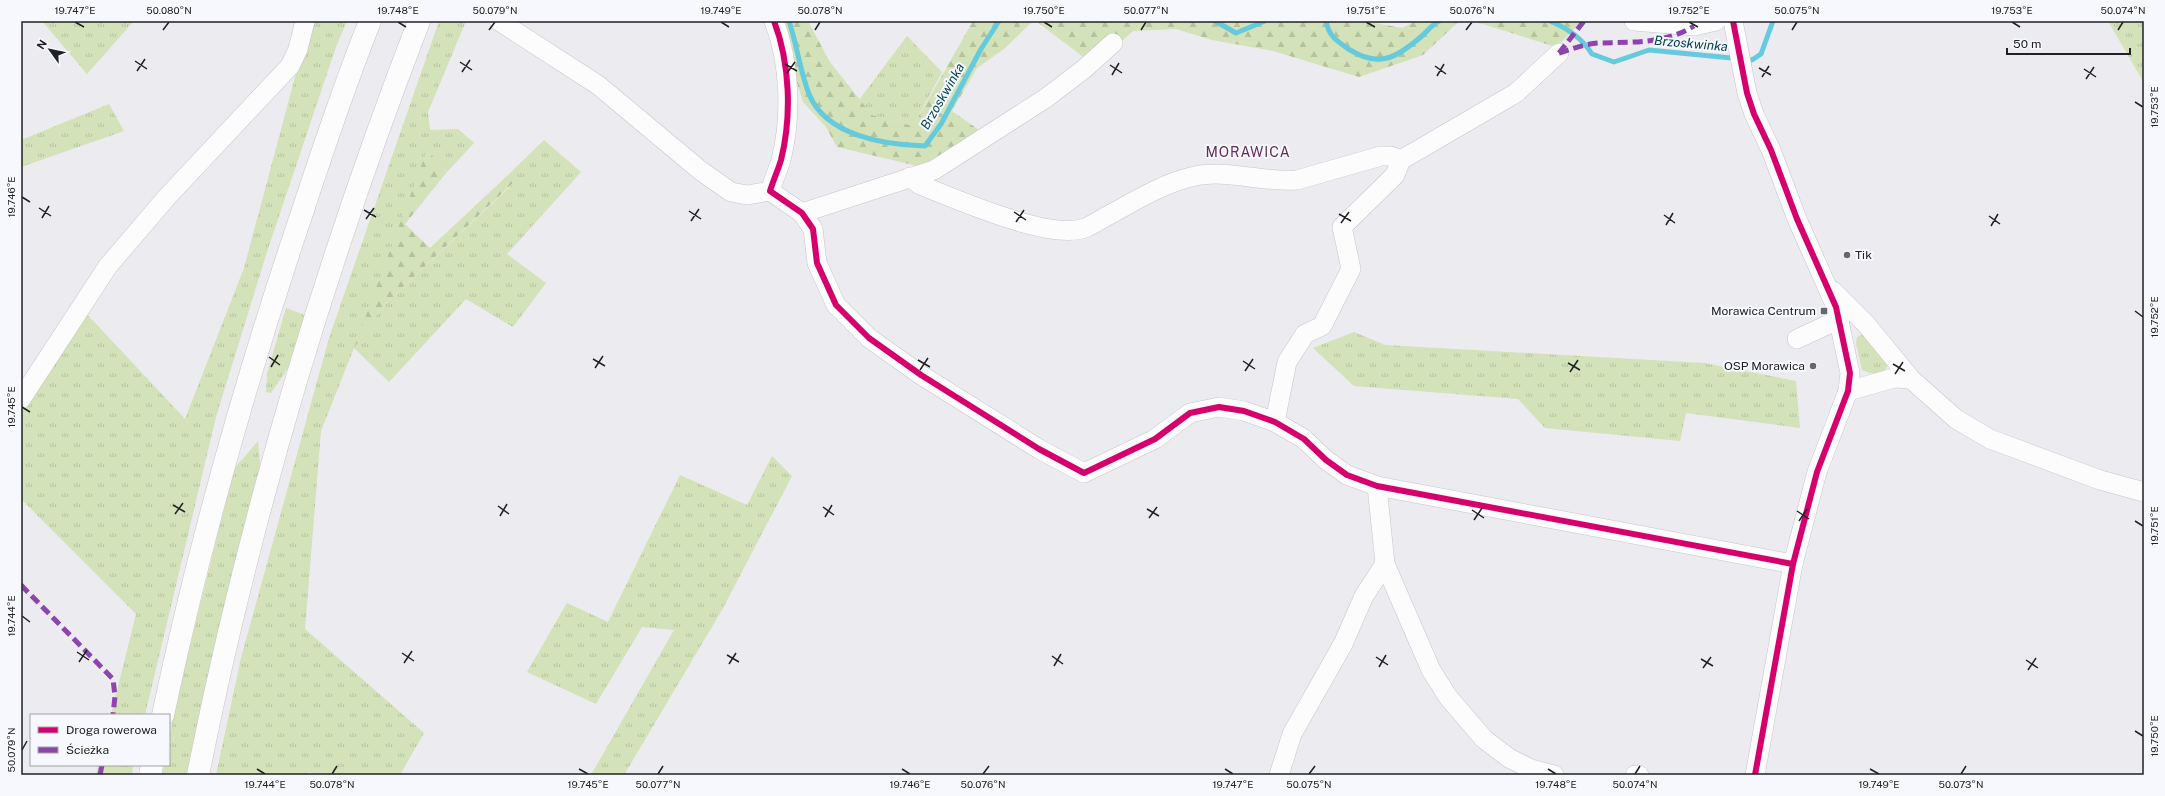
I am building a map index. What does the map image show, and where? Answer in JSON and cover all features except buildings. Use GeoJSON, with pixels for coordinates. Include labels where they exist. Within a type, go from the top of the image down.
{"type":"FeatureCollection","features":[{"type":"Feature","properties":{"kind":"highway"},"geometry":{"type":"LineString","coordinates":[[163,714],[191,591],[245,392],[314,175],[370,21]]}},
{"type":"Feature","properties":{"kind":"highway"},"geometry":{"type":"LineString","coordinates":[[198,775],[211,708],[258,523],[309,341],[360,187],[419,21]]}},
{"type":"Feature","properties":{"kind":"street"},"geometry":{"type":"LineString","coordinates":[[21,399],[108,266],[172,191],[290,66],[298,49],[305,21]]}},
{"type":"Feature","properties":{"kind":"street"},"geometry":{"type":"LineString","coordinates":[[499,21],[598,85],[701,170],[731,192],[747,194],[770,191],[802,213],[813,229],[817,263],[836,305],[868,338],[915,371],[1039,448],[1084,473],[1155,439],[1190,412],[1219,407],[1244,410],[1275,422],[1304,439],[1326,460],[1347,475],[1377,486],[1793,564]]}},
{"type":"Feature","properties":{"kind":"street"},"geometry":{"type":"LineString","coordinates":[[770,191],[781,159],[788,116],[786,79],[778,33],[774,21]]}},
{"type":"Feature","properties":{"kind":"street"},"geometry":{"type":"LineString","coordinates":[[1634,21],[1694,26],[1716,21]]}},
{"type":"Feature","properties":{"kind":"street"},"geometry":{"type":"LineString","coordinates":[[1733,21],[1743,78],[1754,114],[1772,150],[1797,219],[1840,319],[1850,373],[1848,391],[1816,472],[1793,564],[1755,775]]}},
{"type":"Feature","properties":{"kind":"street"},"geometry":{"type":"LineString","coordinates":[[802,213],[934,170],[1046,98],[1084,69],[1113,44]]}},
{"type":"Feature","properties":{"kind":"street"},"geometry":{"type":"LineString","coordinates":[[1275,422],[1287,362],[1305,334],[1322,326],[1351,269],[1342,228],[1395,175],[1401,160],[1516,93],[1559,53]]}},
{"type":"Feature","properties":{"kind":"street"},"geometry":{"type":"LineString","coordinates":[[910,177],[920,186],[1030,225],[1063,230],[1084,228],[1145,195],[1192,177],[1212,174],[1284,181],[1297,180],[1380,156],[1390,156],[1401,160]]}},
{"type":"Feature","properties":{"kind":"street"},"geometry":{"type":"LineString","coordinates":[[1826,285],[1866,324],[1911,379],[1956,419],[1990,440],[2100,480],[2144,492]]}},
{"type":"Feature","properties":{"kind":"street"},"geometry":{"type":"LineString","coordinates":[[1797,339],[1840,319]]}},
{"type":"Feature","properties":{"kind":"street"},"geometry":{"type":"LineString","coordinates":[[1848,391],[1894,378],[1911,379]]}},
{"type":"Feature","properties":{"kind":"street"},"geometry":{"type":"LineString","coordinates":[[1377,486],[1385,564],[1431,670],[1448,697],[1484,739],[1509,758],[1531,769],[1554,775]]}},
{"type":"Feature","properties":{"kind":"street"},"geometry":{"type":"LineString","coordinates":[[1279,775],[1292,734],[1344,644],[1364,596],[1385,564]]}},
{"type":"Feature","properties":{"kind":"green space"},"geometry":{"type":"Polygon","coordinates":[[[42,21],[134,21],[87,74],[42,21]]]}},
{"type":"Feature","properties":{"kind":"green space"},"geometry":{"type":"Polygon","coordinates":[[[310,21],[347,21],[336,47],[266,255],[216,417],[145,714],[111,714],[136,614],[21,499],[21,402],[84,311],[185,419],[244,268],[310,21]]]}},
{"type":"Feature","properties":{"kind":"green space"},"geometry":{"type":"Polygon","coordinates":[[[439,21],[466,21],[428,112],[430,130],[458,129],[474,143],[447,172],[427,151],[356,345],[381,308],[513,184],[508,175],[544,140],[581,172],[507,254],[546,283],[513,327],[466,299],[389,382],[354,348],[321,431],[305,629],[424,733],[400,775],[316,775],[309,772],[307,775],[216,775],[241,658],[329,338],[439,21]]]}},
{"type":"Feature","properties":{"kind":"green space"},"geometry":{"type":"Polygon","coordinates":[[[778,21],[808,21],[830,62],[872,115],[913,126],[973,21],[1033,21],[1004,49],[977,68],[952,111],[982,132],[922,167],[837,147],[826,127],[803,102],[778,21]]]}},
{"type":"Feature","properties":{"kind":"green space"},"geometry":{"type":"Polygon","coordinates":[[[1036,21],[1364,21],[1402,28],[1416,21],[1466,21],[1458,22],[1423,55],[1359,77],[1273,51],[1212,40],[1176,29],[1133,31],[1095,66],[1036,21]]]}},
{"type":"Feature","properties":{"kind":"green space"},"geometry":{"type":"Polygon","coordinates":[[[1473,21],[1582,21],[1556,47],[1473,21]]]}},
{"type":"Feature","properties":{"kind":"green space"},"geometry":{"type":"Polygon","coordinates":[[[2108,21],[2144,21],[2144,83],[2108,21]]]}},
{"type":"Feature","properties":{"kind":"green space"},"geometry":{"type":"Polygon","coordinates":[[[907,36],[942,72],[913,126],[872,115],[859,100],[907,36]]]}},
{"type":"Feature","properties":{"kind":"green space"},"geometry":{"type":"Polygon","coordinates":[[[109,104],[124,131],[21,167],[21,140],[109,104]]]}},
{"type":"Feature","properties":{"kind":"green space"},"geometry":{"type":"Polygon","coordinates":[[[427,150],[447,172],[405,224],[430,248],[508,175],[513,183],[381,308],[354,348],[427,150]]]}},
{"type":"Feature","properties":{"kind":"green space"},"geometry":{"type":"Polygon","coordinates":[[[286,308],[305,315],[290,365],[271,393],[266,392],[267,374],[286,308]]]}},
{"type":"Feature","properties":{"kind":"green space"},"geometry":{"type":"Polygon","coordinates":[[[1354,332],[1385,345],[1704,363],[1796,381],[1800,428],[1686,413],[1680,441],[1545,428],[1518,399],[1354,386],[1313,348],[1354,332]]]}},
{"type":"Feature","properties":{"kind":"green space"},"geometry":{"type":"Polygon","coordinates":[[[1863,334],[1888,359],[1886,369],[1883,372],[1876,374],[1862,370],[1856,343],[1857,337],[1863,334]]]}},
{"type":"Feature","properties":{"kind":"green space"},"geometry":{"type":"Polygon","coordinates":[[[258,441],[261,475],[187,775],[162,775],[164,766],[170,766],[170,734],[176,702],[234,469],[258,441]]]}},
{"type":"Feature","properties":{"kind":"green space"},"geometry":{"type":"Polygon","coordinates":[[[772,456],[792,476],[722,610],[624,775],[591,775],[674,630],[642,627],[596,704],[527,672],[567,603],[608,622],[680,475],[747,505],[772,456]]]}},
{"type":"Feature","properties":{"kind":"green space"},"geometry":{"type":"Polygon","coordinates":[[[98,766],[133,766],[132,775],[96,775],[98,766]]]}},
{"type":"Feature","properties":{"kind":"waterway","name":"Brzoskwinka"},"geometry":{"type":"LineString","coordinates":[[789,21],[809,94],[817,108],[829,120],[843,129],[875,140],[925,146],[941,124],[981,49],[999,21]]}},
{"type":"Feature","properties":{"kind":"waterway","name":"Brzoskwinka"},"geometry":{"type":"LineString","coordinates":[[1215,21],[1236,33],[1265,21]]}},
{"type":"Feature","properties":{"kind":"waterway","name":"Brzoskwinka"},"geometry":{"type":"LineString","coordinates":[[1326,21],[1331,35],[1341,44],[1361,56],[1371,59],[1389,58],[1398,54],[1439,21]]}},
{"type":"Feature","properties":{"kind":"waterway","name":"Brzoskwinka"},"geometry":{"type":"LineString","coordinates":[[1550,21],[1574,34],[1584,43],[1592,54],[1614,62],[1649,50],[1752,60],[1761,54],[1773,21]]}},
{"type":"Feature","properties":{"kind":"marked path"},"geometry":{"type":"LineString","coordinates":[[1559,53],[1584,21]]}},
{"type":"Feature","properties":{"kind":"marked path"},"geometry":{"type":"LineString","coordinates":[[1559,53],[1598,43],[1636,42],[1660,39],[1683,32],[1694,26]]}},
{"type":"Feature","properties":{"kind":"marked path"},"geometry":{"type":"LineString","coordinates":[[21,585],[113,679],[115,696],[113,714]]}},
{"type":"Feature","properties":{"kind":"marked path"},"geometry":{"type":"LineString","coordinates":[[100,775],[102,766]]}},
{"type":"Feature","properties":{"kind":"cycle path"},"geometry":{"type":"LineString","coordinates":[[774,21],[779,37],[786,72],[788,108],[785,143],[781,160],[770,191],[802,213],[813,229],[817,263],[836,305],[869,338],[921,375],[1039,449],[1084,473],[1155,439],[1190,413],[1219,407],[1244,411],[1275,422],[1304,439],[1326,460],[1347,475],[1377,486],[1793,564]]}},
{"type":"Feature","properties":{"kind":"cycle path"},"geometry":{"type":"LineString","coordinates":[[1733,21],[1747,93],[1754,114],[1771,150],[1797,219],[1836,307],[1850,373],[1848,391],[1817,472],[1793,564],[1755,775]]}},
{"type":"Feature","properties":{"kind":"place","name":"Tik"},"geometry":{"type":"Point","coordinates":[1847,255]}},
{"type":"Feature","properties":{"kind":"place","name":"Morawica Centrum"},"geometry":{"type":"Point","coordinates":[1824,311]}},
{"type":"Feature","properties":{"kind":"place","name":"OSP Morawica"},"geometry":{"type":"Point","coordinates":[1813,366]}},
{"type":"Feature","properties":{"kind":"district","name":"MORAWICA"},"geometry":{"type":"Point","coordinates":[1248,152]}}]}
